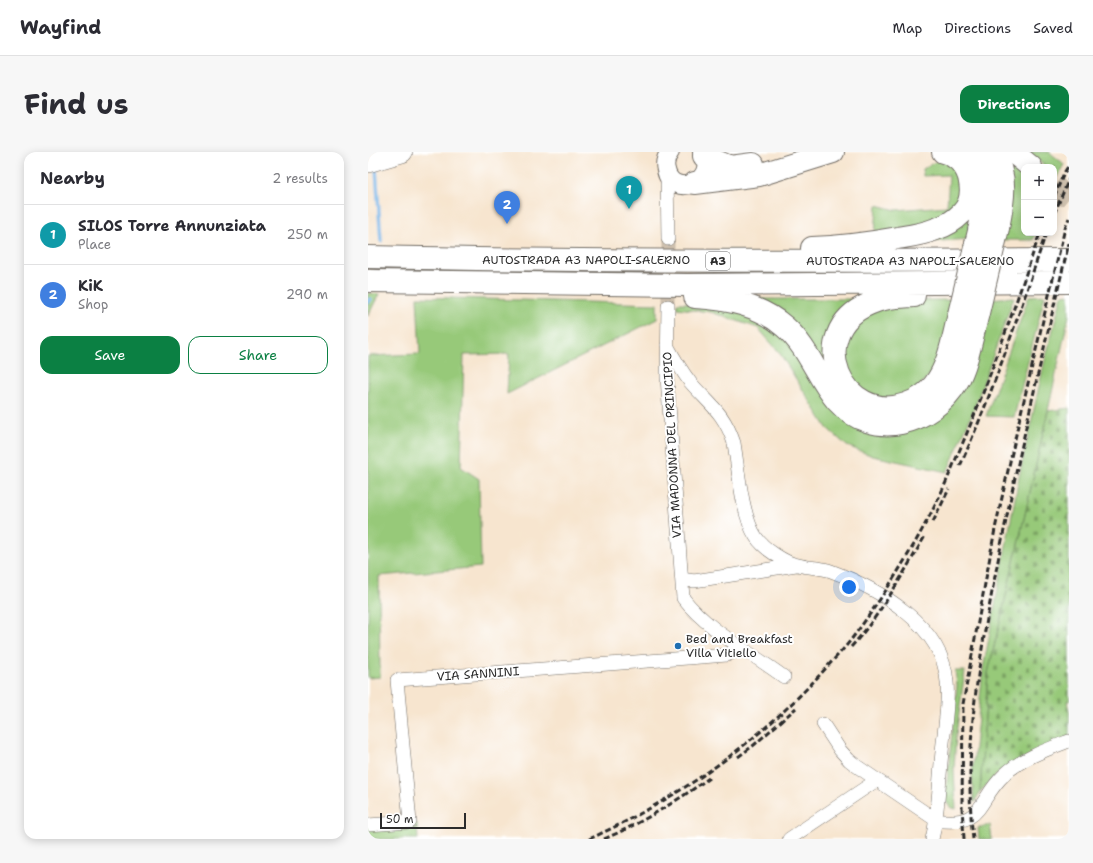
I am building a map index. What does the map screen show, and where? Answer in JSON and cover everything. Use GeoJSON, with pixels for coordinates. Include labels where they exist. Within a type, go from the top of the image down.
{"type":"FeatureCollection","features":[{"type":"Feature","properties":{"kind":"highway"},"geometry":{"type":"LineString","coordinates":[[703,154],[730,166],[740,166],[772,159],[790,152]]}},
{"type":"Feature","properties":{"kind":"highway"},"geometry":{"type":"LineString","coordinates":[[693,184],[759,175],[833,152]]}},
{"type":"Feature","properties":{"kind":"highway"},"geometry":{"type":"LineString","coordinates":[[638,261],[711,252],[826,247],[878,241],[936,230],[963,213],[968,205],[972,190],[970,180],[961,163],[955,157],[943,152]]}},
{"type":"Feature","properties":{"kind":"highway"},"geometry":{"type":"LineString","coordinates":[[969,152],[981,164],[984,173],[986,184],[988,230]]}},
{"type":"Feature","properties":{"kind":"highway"},"geometry":{"type":"LineString","coordinates":[[513,284],[559,293],[688,296],[722,299],[744,305],[765,313],[785,327],[797,338],[837,401],[848,411],[862,419],[881,424],[897,424],[913,421],[927,414],[941,403],[958,381],[962,371],[969,313],[988,230],[1004,196],[1000,168],[992,152]]}},
{"type":"Feature","properties":{"kind":"highway"},"geometry":{"type":"LineString","coordinates":[[1013,152],[1027,164]]}},
{"type":"Feature","properties":{"kind":"highway","name":"AUTOSTRADA A3 NAPOLI-SALERNO"},"geometry":{"type":"LineString","coordinates":[[368,257],[638,261],[1069,260]]}},
{"type":"Feature","properties":{"kind":"highway","name":"AUTOSTRADA A3 NAPOLI-SALERNO"},"geometry":{"type":"LineString","coordinates":[[368,281],[513,284],[1069,282]]}},
{"type":"Feature","properties":{"kind":"highway"},"geometry":{"type":"LineString","coordinates":[[969,313],[940,376],[933,386],[922,396],[913,401],[900,406],[886,408],[874,406],[865,402],[854,394],[845,385],[839,374],[834,352],[839,330],[847,318],[869,304],[880,300],[897,297],[979,293],[1005,290],[1038,283]]}},
{"type":"Feature","properties":{"kind":"main road"},"geometry":{"type":"LineString","coordinates":[[368,162],[402,152]]}},
{"type":"Feature","properties":{"kind":"main road"},"geometry":{"type":"LineString","coordinates":[[667,159],[670,178],[679,184],[693,184],[704,175],[706,168],[703,154]]}},
{"type":"Feature","properties":{"kind":"street"},"geometry":{"type":"LineString","coordinates":[[667,159],[666,207],[668,239]]}},
{"type":"Feature","properties":{"kind":"street"},"geometry":{"type":"LineString","coordinates":[[666,207],[676,194],[693,184]]}},
{"type":"Feature","properties":{"kind":"street"},"geometry":{"type":"LineString","coordinates":[[667,345],[668,306]]}},
{"type":"Feature","properties":{"kind":"street","name":"VIA MADONNA DEL PRINCIPIO"},"geometry":{"type":"LineString","coordinates":[[667,345],[678,366],[714,406],[730,432],[734,443],[748,520],[756,537],[772,552],[796,565],[829,570],[862,585],[896,605],[921,625],[932,639],[939,652],[945,669],[948,690],[936,820],[932,839]]}},
{"type":"Feature","properties":{"kind":"street","name":"VIA MADONNA DEL PRINCIPIO"},"geometry":{"type":"LineString","coordinates":[[667,345],[667,377],[672,464],[683,598],[706,621],[741,648],[784,677]]}},
{"type":"Feature","properties":{"kind":"street"},"geometry":{"type":"LineString","coordinates":[[682,579],[694,581],[796,565]]}},
{"type":"Feature","properties":{"kind":"street","name":"VIA SANNINI"},"geometry":{"type":"LineString","coordinates":[[368,825],[410,822],[397,680],[727,655],[741,648]]}},
{"type":"Feature","properties":{"kind":"street"},"geometry":{"type":"LineString","coordinates":[[823,724],[840,750],[858,767],[936,820],[951,822],[966,820],[976,814],[993,786],[1004,774],[1028,758],[1069,741]]}},
{"type":"Feature","properties":{"kind":"street"},"geometry":{"type":"LineString","coordinates":[[789,839],[877,780]]}},
{"type":"Feature","properties":{"kind":"green space"},"geometry":{"type":"Polygon","coordinates":[[[1004,152],[1021,166],[1021,236],[1035,236],[1033,240],[1003,240],[1004,152]]]}},
{"type":"Feature","properties":{"kind":"green space"},"geometry":{"type":"Polygon","coordinates":[[[1028,152],[1049,152],[1064,164],[1058,177],[1057,164],[1042,164],[1028,152]]]}},
{"type":"Feature","properties":{"kind":"green space"},"geometry":{"type":"Polygon","coordinates":[[[942,158],[950,159],[966,193],[944,219],[875,236],[877,205],[896,210],[947,206],[949,175],[923,176],[923,169],[942,158]]]}},
{"type":"Feature","properties":{"kind":"green space"},"geometry":{"type":"Polygon","coordinates":[[[970,213],[970,239],[894,244],[970,213]]]}},
{"type":"Feature","properties":{"kind":"green space"},"geometry":{"type":"Polygon","coordinates":[[[368,293],[379,294],[368,316],[368,293]]]}},
{"type":"Feature","properties":{"kind":"green space"},"geometry":{"type":"Polygon","coordinates":[[[1069,294],[1069,315],[988,673],[980,792],[974,803],[972,776],[983,669],[1019,477],[1044,364],[1062,295],[1069,294]]]}},
{"type":"Feature","properties":{"kind":"green space"},"geometry":{"type":"Polygon","coordinates":[[[1045,295],[1014,417],[986,416],[1029,296],[1045,295]]]}},
{"type":"Feature","properties":{"kind":"green space"},"geometry":{"type":"Polygon","coordinates":[[[417,297],[657,304],[657,319],[507,394],[509,354],[464,355],[461,467],[479,479],[481,567],[379,576],[380,677],[368,678],[368,356],[420,354],[417,297]]]}},
{"type":"Feature","properties":{"kind":"green space"},"geometry":{"type":"Polygon","coordinates":[[[1014,297],[974,409],[947,472],[873,456],[847,446],[827,428],[779,352],[758,328],[711,312],[677,308],[677,303],[697,303],[759,317],[891,431],[987,299],[1014,297]]]}},
{"type":"Feature","properties":{"kind":"green space"},"geometry":{"type":"Polygon","coordinates":[[[747,299],[860,299],[828,350],[876,412],[956,368],[882,418],[747,299]]]}},
{"type":"Feature","properties":{"kind":"green space"},"geometry":{"type":"Polygon","coordinates":[[[927,300],[955,300],[938,366],[910,396],[869,398],[841,364],[845,336],[867,313],[896,303],[927,300]]]}},
{"type":"Feature","properties":{"kind":"green space"},"geometry":{"type":"Polygon","coordinates":[[[1069,408],[1069,701],[1067,701],[1069,712],[1069,736],[1000,771],[980,792],[988,673],[1048,411],[1069,408]]]}},
{"type":"Feature","properties":{"kind":"green space"},"geometry":{"type":"Polygon","coordinates":[[[955,671],[965,671],[956,734],[954,770],[956,809],[950,807],[945,800],[957,685],[955,671]]]}},
{"type":"Feature","properties":{"kind":"green space"},"geometry":{"type":"Polygon","coordinates":[[[417,823],[418,839],[368,839],[368,827],[417,823]]]}},
{"type":"Feature","properties":{"kind":"green space"},"geometry":{"type":"Polygon","coordinates":[[[990,825],[992,839],[979,839],[978,828],[990,825]]]}},
{"type":"Feature","properties":{"kind":"waterway"},"geometry":{"type":"LineString","coordinates":[[376,169],[381,241]]}},
{"type":"Feature","properties":{"kind":"tunnel"},"geometry":{"type":"LineString","coordinates":[[1057,188],[1069,198]]}},
{"type":"Feature","properties":{"kind":"tunnel"},"geometry":{"type":"LineString","coordinates":[[668,239],[668,306]]}},
{"type":"Feature","properties":{"kind":"railway"},"geometry":{"type":"LineString","coordinates":[[1057,190],[1069,165]]}},
{"type":"Feature","properties":{"kind":"railway"},"geometry":{"type":"LineString","coordinates":[[1057,207],[1069,179]]}},
{"type":"Feature","properties":{"kind":"railway"},"geometry":{"type":"LineString","coordinates":[[964,839],[962,807],[963,704],[995,529],[1019,421],[1065,228],[1069,218]]}},
{"type":"Feature","properties":{"kind":"railway"},"geometry":{"type":"LineString","coordinates":[[589,839],[654,806],[686,787],[746,744],[801,695],[844,648],[861,626],[902,564],[942,490],[982,394],[1039,236]]}},
{"type":"Feature","properties":{"kind":"railway"},"geometry":{"type":"LineString","coordinates":[[960,466],[995,379],[1045,236]]}},
{"type":"Feature","properties":{"kind":"railway"},"geometry":{"type":"LineString","coordinates":[[973,839],[970,801],[970,764],[972,726],[982,651],[1002,540],[1069,243]]}},
{"type":"Feature","properties":{"kind":"railway"},"geometry":{"type":"LineString","coordinates":[[933,522],[949,489]]}},
{"type":"Feature","properties":{"kind":"railway"},"geometry":{"type":"LineString","coordinates":[[851,647],[882,607],[925,536]]}},
{"type":"Feature","properties":{"kind":"railway"},"geometry":{"type":"LineString","coordinates":[[738,757],[796,708]]}},
{"type":"Feature","properties":{"kind":"railway"},"geometry":{"type":"LineString","coordinates":[[604,839],[658,812],[709,778]]}},
{"type":"Feature","properties":{"kind":"place","name":"SILOS Torre Annunziata"},"geometry":{"type":"Point","coordinates":[629,209]}},
{"type":"Feature","properties":{"kind":"place","name":"KiK"},"geometry":{"type":"Point","coordinates":[507,224]}},
{"type":"Feature","properties":{"kind":"place","name":"Bed and Breakfast Villa Vitiello"},"geometry":{"type":"Point","coordinates":[678,646]}}]}
